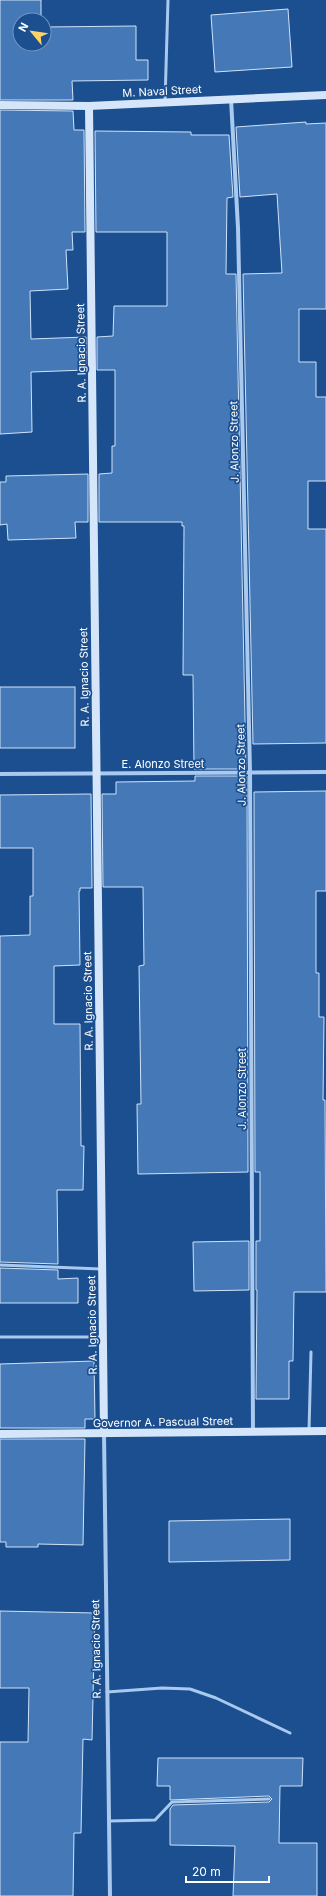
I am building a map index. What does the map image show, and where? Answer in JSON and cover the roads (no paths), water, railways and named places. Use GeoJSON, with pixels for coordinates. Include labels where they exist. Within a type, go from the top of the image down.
{"type":"FeatureCollection","features":[{"type":"Feature","properties":{"kind":"street","name":"M. Naval Street"},"geometry":{"type":"LineString","coordinates":[[0,105],[89,106],[326,95]]}},
{"type":"Feature","properties":{"kind":"street","name":"J. Alonzo Street"},"geometry":{"type":"LineString","coordinates":[[231,99],[238,228],[250,772],[253,1432]]}},
{"type":"Feature","properties":{"kind":"street","name":"R. A. Ignacio Street"},"geometry":{"type":"LineString","coordinates":[[89,106],[110,1896]]}},
{"type":"Feature","properties":{"kind":"street","name":"E. Alonzo Street"},"geometry":{"type":"LineString","coordinates":[[0,774],[326,772]]}},
{"type":"Feature","properties":{"kind":"street","name":"Governor A. Pascual Street"},"geometry":{"type":"LineString","coordinates":[[0,1434],[326,1431]]}},
{"type":"Feature","properties":{"kind":"lane"},"geometry":{"type":"LineString","coordinates":[[165,102],[168,0]]}},
{"type":"Feature","properties":{"kind":"lane"},"geometry":{"type":"LineString","coordinates":[[0,1266],[102,1270]]}},
{"type":"Feature","properties":{"kind":"lane"},"geometry":{"type":"LineString","coordinates":[[0,1337],[103,1337]]}},
{"type":"Feature","properties":{"kind":"lane"},"geometry":{"type":"LineString","coordinates":[[309,1431],[311,1352]]}},
{"type":"Feature","properties":{"kind":"lane"},"geometry":{"type":"LineString","coordinates":[[107,1692],[162,1688],[190,1689],[216,1698],[290,1733]]}},
{"type":"Feature","properties":{"kind":"lane"},"geometry":{"type":"LineString","coordinates":[[109,1821],[155,1820],[172,1802],[269,1799]]}}]}
